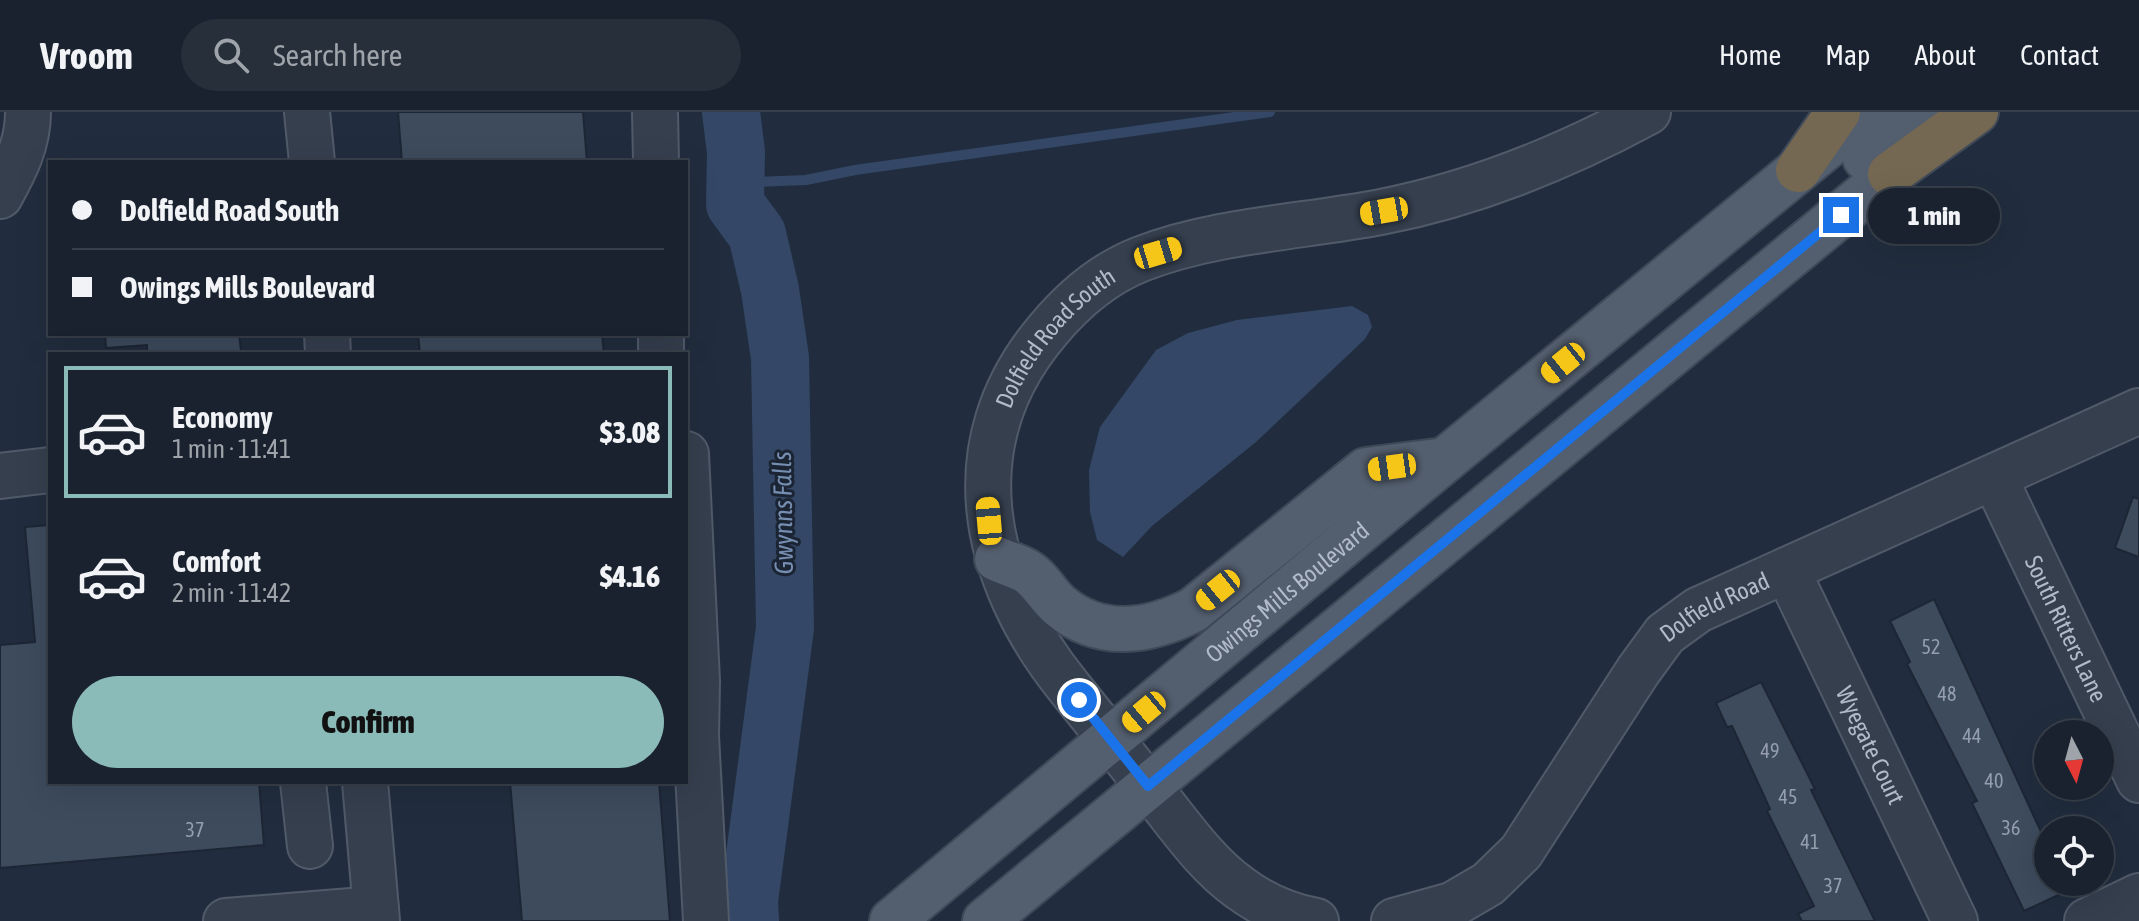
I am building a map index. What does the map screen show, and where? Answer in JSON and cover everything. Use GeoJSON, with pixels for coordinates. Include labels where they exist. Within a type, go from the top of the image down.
{"type":"FeatureCollection","features":[{"type":"Feature","properties":{"kind":"highway"},"geometry":{"type":"LineString","coordinates":[[1798,170],[1838,112]]}},
{"type":"Feature","properties":{"kind":"highway"},"geometry":{"type":"LineString","coordinates":[[1890,174],[1976,112]]}},
{"type":"Feature","properties":{"kind":"main road","name":"Owings Mills Boulevard"},"geometry":{"type":"LineString","coordinates":[[892,921],[1869,112]]}},
{"type":"Feature","properties":{"kind":"main road"},"geometry":{"type":"LineString","coordinates":[[1148,786],[1183,722],[1921,112]]}},
{"type":"Feature","properties":{"kind":"main road"},"geometry":{"type":"LineString","coordinates":[[985,921],[1965,112]]}},
{"type":"Feature","properties":{"kind":"main road"},"geometry":{"type":"LineString","coordinates":[[997,559],[1028,572],[1064,609],[1088,623],[1127,631],[1146,629],[1193,610],[1366,470],[1445,460]]}},
{"type":"Feature","properties":{"kind":"street"},"geometry":{"type":"LineString","coordinates":[[0,196],[26,140],[28,112]]}},
{"type":"Feature","properties":{"kind":"street"},"geometry":{"type":"LineString","coordinates":[[307,112],[312,160]]}},
{"type":"Feature","properties":{"kind":"street"},"geometry":{"type":"LineString","coordinates":[[655,112],[656,160]]}},
{"type":"Feature","properties":{"kind":"street","name":"Dolfield Road South"},"geometry":{"type":"LineString","coordinates":[[1111,739],[1063,681],[1015,602],[997,559],[986,487],[990,451],[1008,391],[1034,346],[1082,294],[1139,259],[1176,248],[1441,198],[1577,148],[1648,112]]}},
{"type":"Feature","properties":{"kind":"street","name":"Dolfield Road"},"geometry":{"type":"LineString","coordinates":[[1394,921],[1452,905],[1488,884],[1521,852],[1665,634],[1698,610],[2139,411]]}},
{"type":"Feature","properties":{"kind":"street"},"geometry":{"type":"LineString","coordinates":[[0,476],[48,470]]}},
{"type":"Feature","properties":{"kind":"street","name":"South Ritters Lane"},"geometry":{"type":"LineString","coordinates":[[1994,477],[2139,780]]}},
{"type":"Feature","properties":{"kind":"street"},"geometry":{"type":"LineString","coordinates":[[688,495],[706,921]]}},
{"type":"Feature","properties":{"kind":"street","name":"Wyegate Court"},"geometry":{"type":"LineString","coordinates":[[1787,570],[1955,921]]}},
{"type":"Feature","properties":{"kind":"street"},"geometry":{"type":"LineString","coordinates":[[1111,739],[1203,853],[1237,887],[1268,906],[1316,921]]}},
{"type":"Feature","properties":{"kind":"street"},"geometry":{"type":"LineString","coordinates":[[303,784],[310,846]]}},
{"type":"Feature","properties":{"kind":"street"},"geometry":{"type":"LineString","coordinates":[[226,921],[376,915],[365,784]]}},
{"type":"Feature","properties":{"kind":"street"},"geometry":{"type":"LineString","coordinates":[[2087,921],[2139,896]]}},
{"type":"Feature","properties":{"kind":"water"},"geometry":{"type":"Polygon","coordinates":[[[1352,306],[1368,315],[1372,327],[1365,339],[1256,442],[1152,526],[1123,557],[1097,540],[1090,512],[1089,470],[1100,427],[1156,350],[1188,333],[1237,320],[1352,306]]]}},
{"type":"Feature","properties":{"kind":"building"},"geometry":{"type":"Polygon","coordinates":[[[398,112],[583,112],[587,160],[402,160],[398,112]]]}},
{"type":"Feature","properties":{"kind":"building"},"geometry":{"type":"Polygon","coordinates":[[[105,336],[239,336],[241,351],[147,352],[147,345],[106,348],[105,336]]]}},
{"type":"Feature","properties":{"kind":"building"},"geometry":{"type":"Polygon","coordinates":[[[418,336],[602,336],[604,352],[420,352],[418,336]]]}},
{"type":"Feature","properties":{"kind":"building"},"geometry":{"type":"Polygon","coordinates":[[[2133,497],[2139,499],[2139,557],[2115,548],[2133,497]]]}},
{"type":"Feature","properties":{"kind":"building"},"geometry":{"type":"Polygon","coordinates":[[[48,525],[48,784],[259,784],[264,845],[0,868],[0,645],[35,642],[25,527],[48,525]]]}},
{"type":"Feature","properties":{"kind":"building"},"geometry":{"type":"Polygon","coordinates":[[[1934,599],[2034,817],[2034,896],[2056,896],[2024,911],[1972,803],[1977,801],[1907,664],[1910,662],[1890,621],[1934,599]]]}},
{"type":"Feature","properties":{"kind":"building"},"geometry":{"type":"Polygon","coordinates":[[[1761,682],[1815,789],[1811,790],[1875,921],[1802,921],[1798,914],[1814,906],[1767,811],[1770,809],[1732,726],[1727,727],[1716,703],[1761,682]]]}},
{"type":"Feature","properties":{"kind":"building"},"geometry":{"type":"Polygon","coordinates":[[[510,784],[659,784],[670,921],[522,921],[510,784]]]}},
{"type":"Feature","properties":{"kind":"waterway","name":"Gwynns Falls"},"geometry":{"type":"LineString","coordinates":[[731,112],[736,152],[735,204],[757,234],[770,290],[780,358],[785,628],[749,901],[750,921]]}},
{"type":"Feature","properties":{"kind":"waterway"},"geometry":{"type":"LineString","coordinates":[[735,183],[806,180],[855,170],[1270,112]]}},
{"type":"Feature","properties":{"kind":"route"},"geometry":{"type":"LineString","coordinates":[[1079,700],[1148,786],[1841,215]]}}]}
